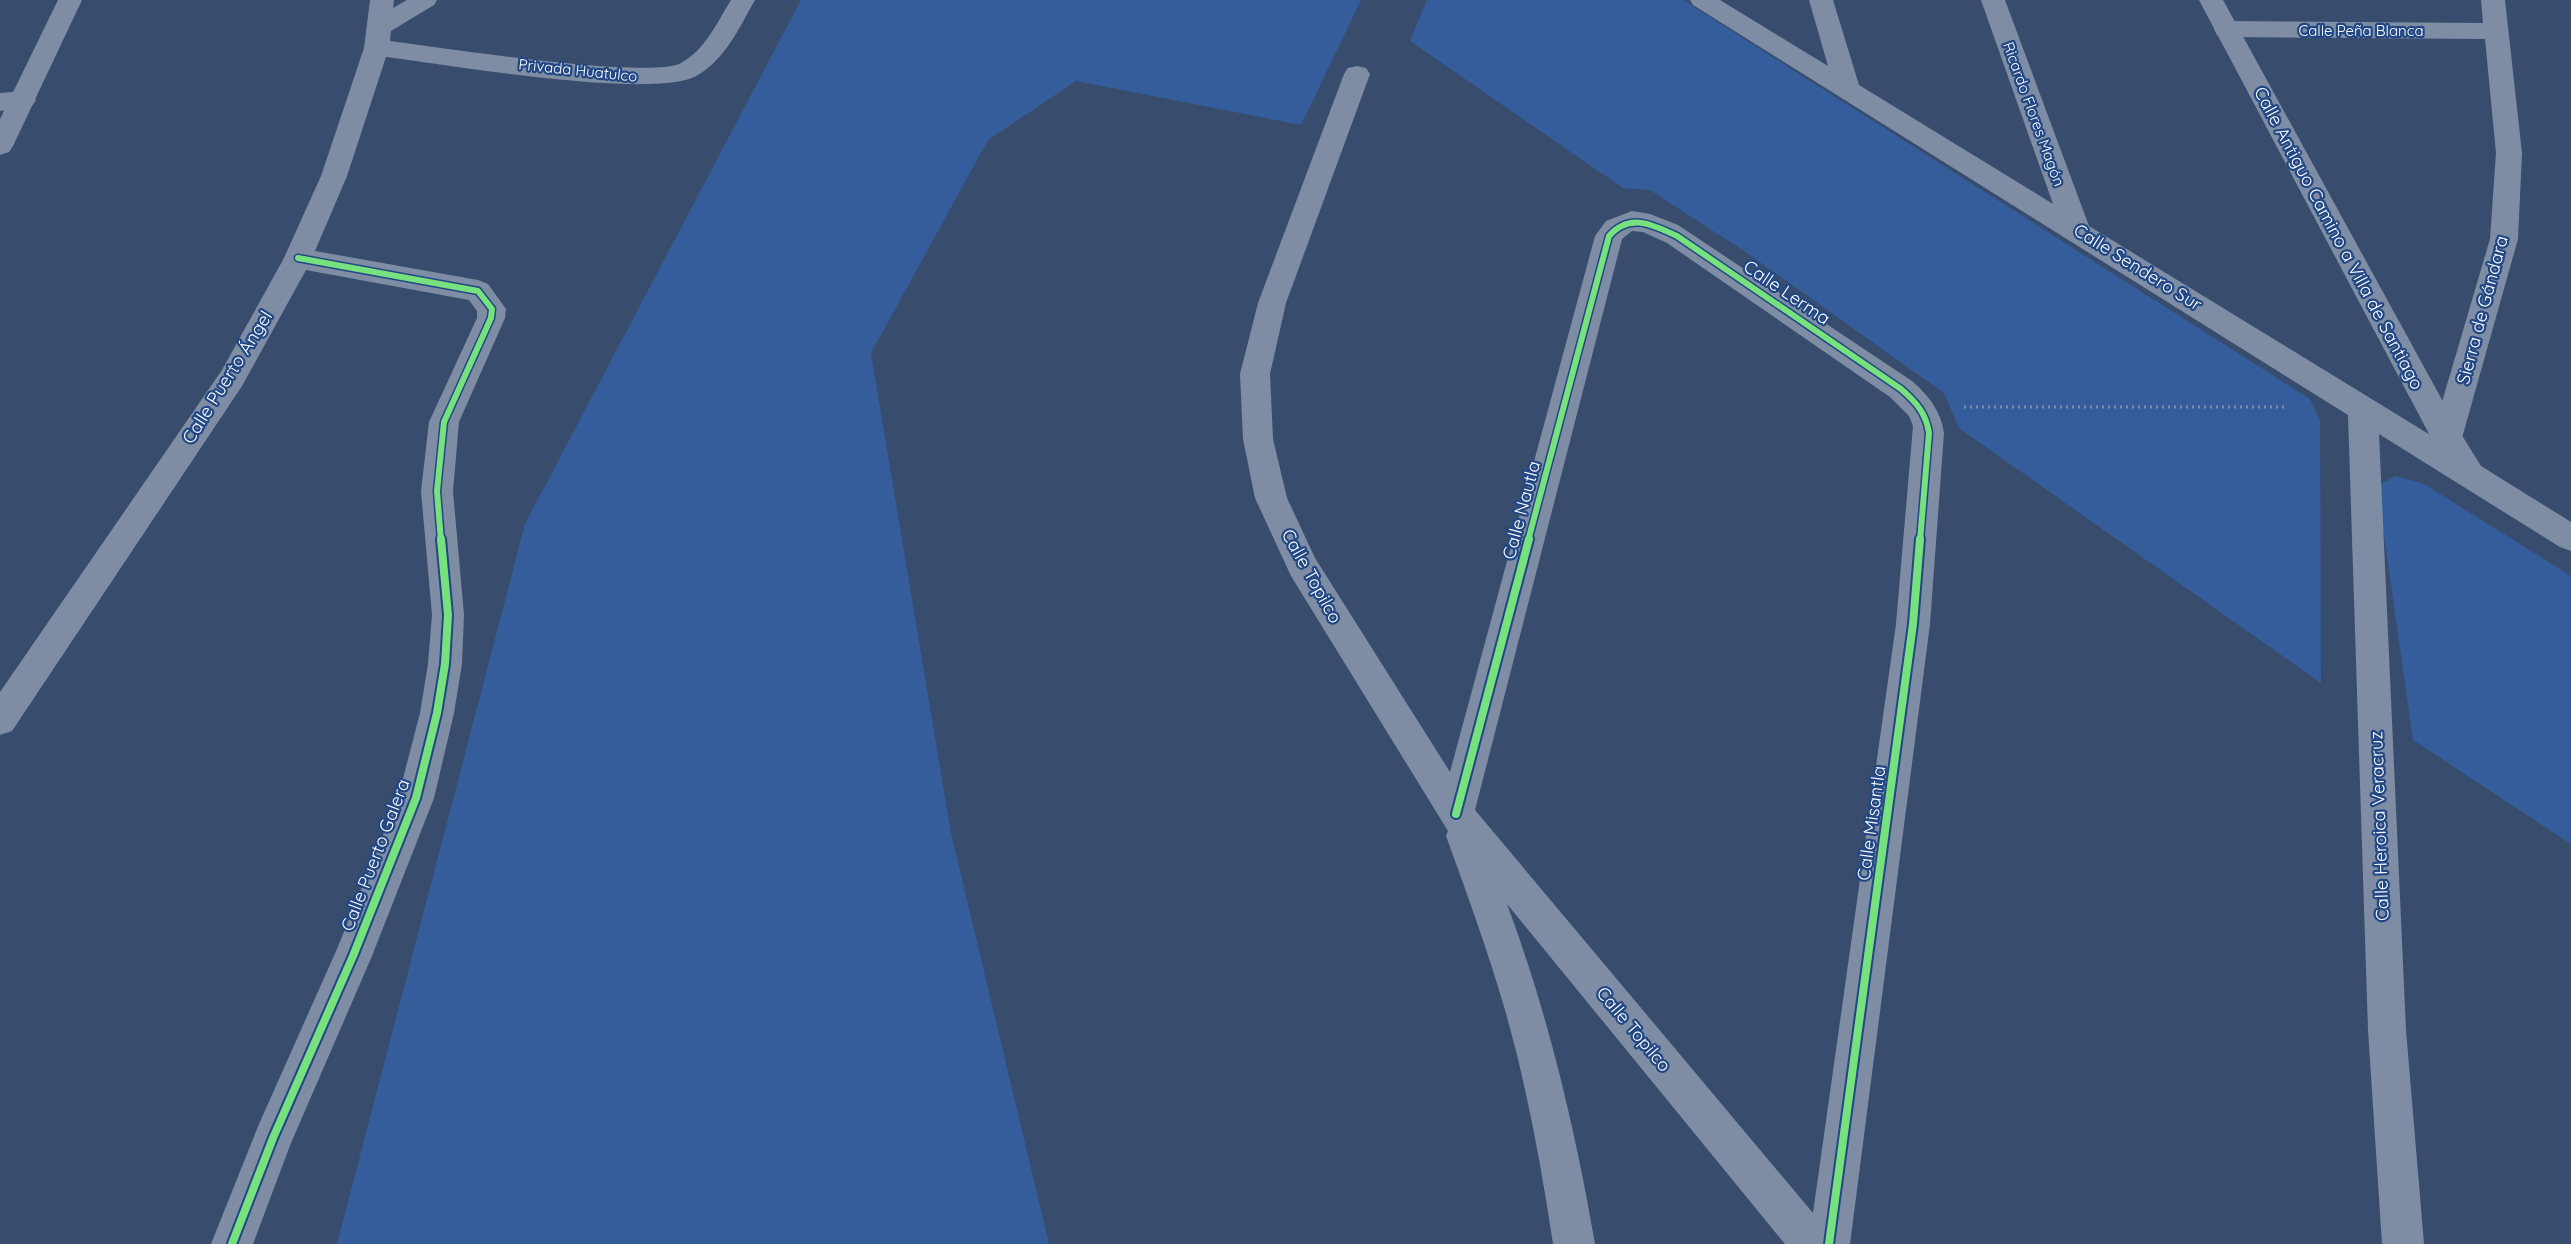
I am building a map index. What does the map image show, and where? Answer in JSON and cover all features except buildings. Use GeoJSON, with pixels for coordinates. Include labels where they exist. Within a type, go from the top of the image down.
{"type":"FeatureCollection","features":[{"type":"Feature","properties":{"kind":"street"},"geometry":{"type":"LineString","coordinates":[[0,146],[11,101],[70,0]]}},
{"type":"Feature","properties":{"kind":"street"},"geometry":{"type":"LineString","coordinates":[[379,25],[426,0]]}},
{"type":"Feature","properties":{"kind":"street","name":"Privada Huatulco"},"geometry":{"type":"LineString","coordinates":[[379,25],[616,76],[666,76],[687,71],[711,54],[743,0]]}},
{"type":"Feature","properties":{"kind":"street","name":"Calle Sendero Sur"},"geometry":{"type":"LineString","coordinates":[[1702,0],[2076,229],[2571,538]]}},
{"type":"Feature","properties":{"kind":"street"},"geometry":{"type":"LineString","coordinates":[[1821,0],[1847,88]]}},
{"type":"Feature","properties":{"kind":"street","name":"Ricardo Flores Magón"},"geometry":{"type":"LineString","coordinates":[[1992,0],[2076,229]]}},
{"type":"Feature","properties":{"kind":"street","name":"Calle Antiguo Camino a Villa de Santiago"},"geometry":{"type":"LineString","coordinates":[[2211,0],[2447,438],[2470,475]]}},
{"type":"Feature","properties":{"kind":"street","name":"Sierra de Gándara"},"geometry":{"type":"LineString","coordinates":[[2447,438],[2504,239],[2509,153],[2493,0]]}},
{"type":"Feature","properties":{"kind":"street","name":"Calle Puerto Ángel"},"geometry":{"type":"LineString","coordinates":[[0,720],[232,378],[298,258],[334,176],[379,25]]}},
{"type":"Feature","properties":{"kind":"street","name":"Calle Peña Blanca"},"geometry":{"type":"LineString","coordinates":[[2226,29],[2497,31]]}},
{"type":"Feature","properties":{"kind":"street","name":"Calle Topilco"},"geometry":{"type":"LineString","coordinates":[[1357,74],[1272,303],[1255,374],[1258,438],[1270,498],[1302,566],[1456,814],[1812,1244]]}},
{"type":"Feature","properties":{"kind":"street","name":"Calle Nautla"},"geometry":{"type":"LineString","coordinates":[[1456,814],[1609,236],[1616,226],[1627,220]]}},
{"type":"Feature","properties":{"kind":"street","name":"Calle Lerma"},"geometry":{"type":"LineString","coordinates":[[1627,220],[1640,220],[1677,236],[1901,389],[1921,408]]}},
{"type":"Feature","properties":{"kind":"street","name":"Calle Puerto Galera"},"geometry":{"type":"LineString","coordinates":[[232,1244],[273,1138],[354,956],[416,798],[436,713],[446,654],[448,615],[437,491],[444,422],[492,318],[488,301],[478,291],[298,258]]}},
{"type":"Feature","properties":{"kind":"street","name":"Calle Heroica Veracruz"},"geometry":{"type":"LineString","coordinates":[[2363,407],[2387,1030],[2403,1244]]}},
{"type":"Feature","properties":{"kind":"street","name":"Calle Misantla"},"geometry":{"type":"LineString","coordinates":[[1829,1244],[1913,624],[1929,433],[1928,420],[1921,408]]}},
{"type":"Feature","properties":{"kind":"street","name":"Calle Topilco"},"geometry":{"type":"LineString","coordinates":[[1456,814],[1509,962],[1531,1034],[1563,1177],[1574,1244]]}},
{"type":"Feature","properties":{"kind":"path"},"geometry":{"type":"LineString","coordinates":[[1921,408],[2291,407]]}},
{"type":"Feature","properties":{"kind":"shaded area"},"geometry":{"type":"Polygon","coordinates":[[[801,0],[1361,0],[1301,125],[1076,81],[988,140],[871,353],[951,833],[1049,1244],[337,1244],[525,524],[801,0]]]}},
{"type":"Feature","properties":{"kind":"shaded area"},"geometry":{"type":"Polygon","coordinates":[[[1427,0],[1683,0],[2310,399],[2320,421],[2321,683],[1959,428],[1944,393],[1747,253],[1650,190],[1623,188],[1410,41],[1427,0]]]}},
{"type":"Feature","properties":{"kind":"shaded area"},"geometry":{"type":"Polygon","coordinates":[[[2396,476],[2424,484],[2571,576],[2571,844],[2413,740],[2377,486],[2396,476]]]}},
{"type":"Feature","properties":{"kind":"cycle path"},"geometry":{"type":"LineString","coordinates":[[1456,814],[1609,236],[1624,223],[1632,221],[1650,224],[1677,236],[1901,389],[1920,408],[1928,426],[1913,624],[1829,1244]]}},
{"type":"Feature","properties":{"kind":"cycle path"},"geometry":{"type":"LineString","coordinates":[[232,1244],[273,1138],[353,956],[416,798],[437,713],[445,664],[448,615],[437,491],[444,422],[491,318],[492,309],[478,291],[298,258]]}}]}
